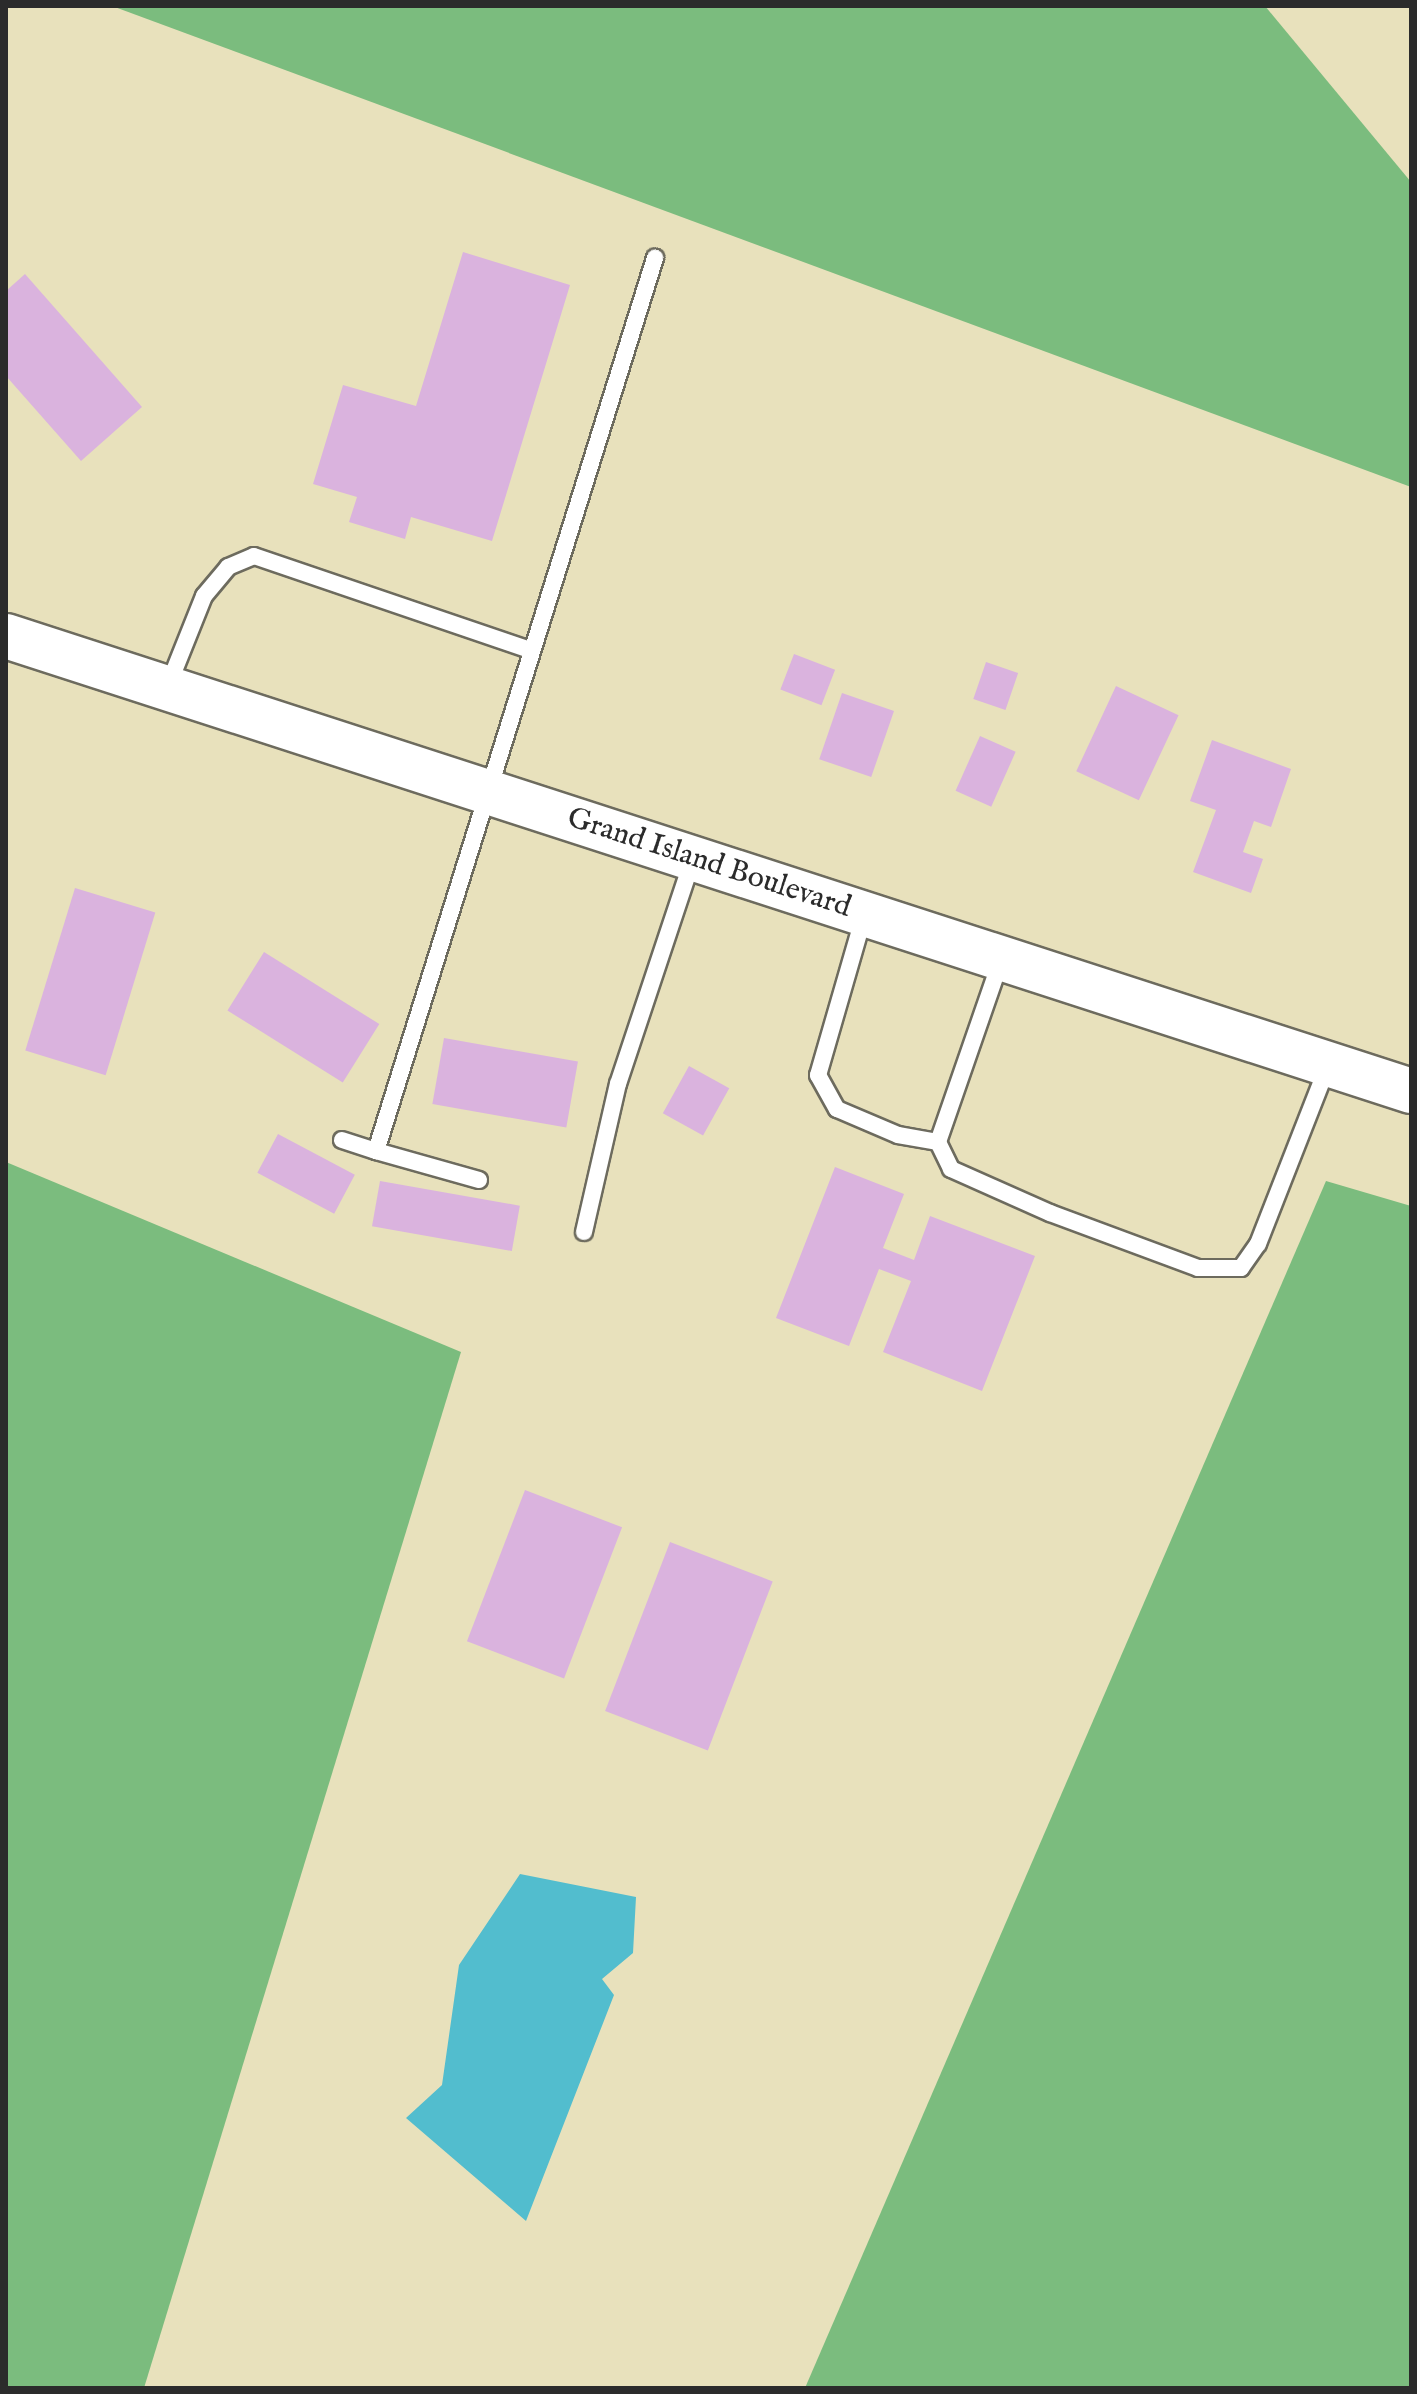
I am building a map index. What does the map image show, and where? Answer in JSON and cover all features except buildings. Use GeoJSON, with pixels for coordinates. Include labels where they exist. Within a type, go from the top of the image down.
{"type":"FeatureCollection","features":[{"type":"Feature","properties":{"kind":"main road","name":"Grand Island Boulevard"},"geometry":{"type":"LineString","coordinates":[[6,636],[1411,1091]]}},
{"type":"Feature","properties":{"kind":"lane"},"geometry":{"type":"LineString","coordinates":[[376,1151],[485,791],[655,258]]}},
{"type":"Feature","properties":{"kind":"lane"},"geometry":{"type":"LineString","coordinates":[[167,688],[204,596],[228,567],[254,556],[530,650]]}},
{"type":"Feature","properties":{"kind":"lane"},"geometry":{"type":"LineString","coordinates":[[584,1232],[618,1084],[693,858]]}},
{"type":"Feature","properties":{"kind":"lane"},"geometry":{"type":"LineString","coordinates":[[865,914],[818,1075],[837,1109],[865,1125],[938,1142]]}},
{"type":"Feature","properties":{"kind":"lane"},"geometry":{"type":"LineString","coordinates":[[1001,958],[938,1142],[951,1169],[1050,1213],[1198,1268],[1241,1268],[1258,1244],[1329,1064]]}},
{"type":"Feature","properties":{"kind":"lane"},"geometry":{"type":"LineString","coordinates":[[342,1140],[479,1180]]}},
{"type":"Feature","properties":{"kind":"green space"},"geometry":{"type":"Polygon","coordinates":[[[112,6],[1265,6],[1411,182],[1411,487],[112,6]]]}},
{"type":"Feature","properties":{"kind":"green space"},"geometry":{"type":"Polygon","coordinates":[[[6,1162],[461,1352],[144,2388],[6,2388],[6,1162]]]}},
{"type":"Feature","properties":{"kind":"green space"},"geometry":{"type":"Polygon","coordinates":[[[1326,1181],[1411,1206],[1411,2388],[805,2388],[1326,1181]]]}},
{"type":"Feature","properties":{"kind":"water"},"geometry":{"type":"Polygon","coordinates":[[[520,1874],[636,1897],[633,1953],[602,1979],[614,1995],[526,2221],[406,2118],[442,2085],[459,1965],[520,1874]]]}}]}
